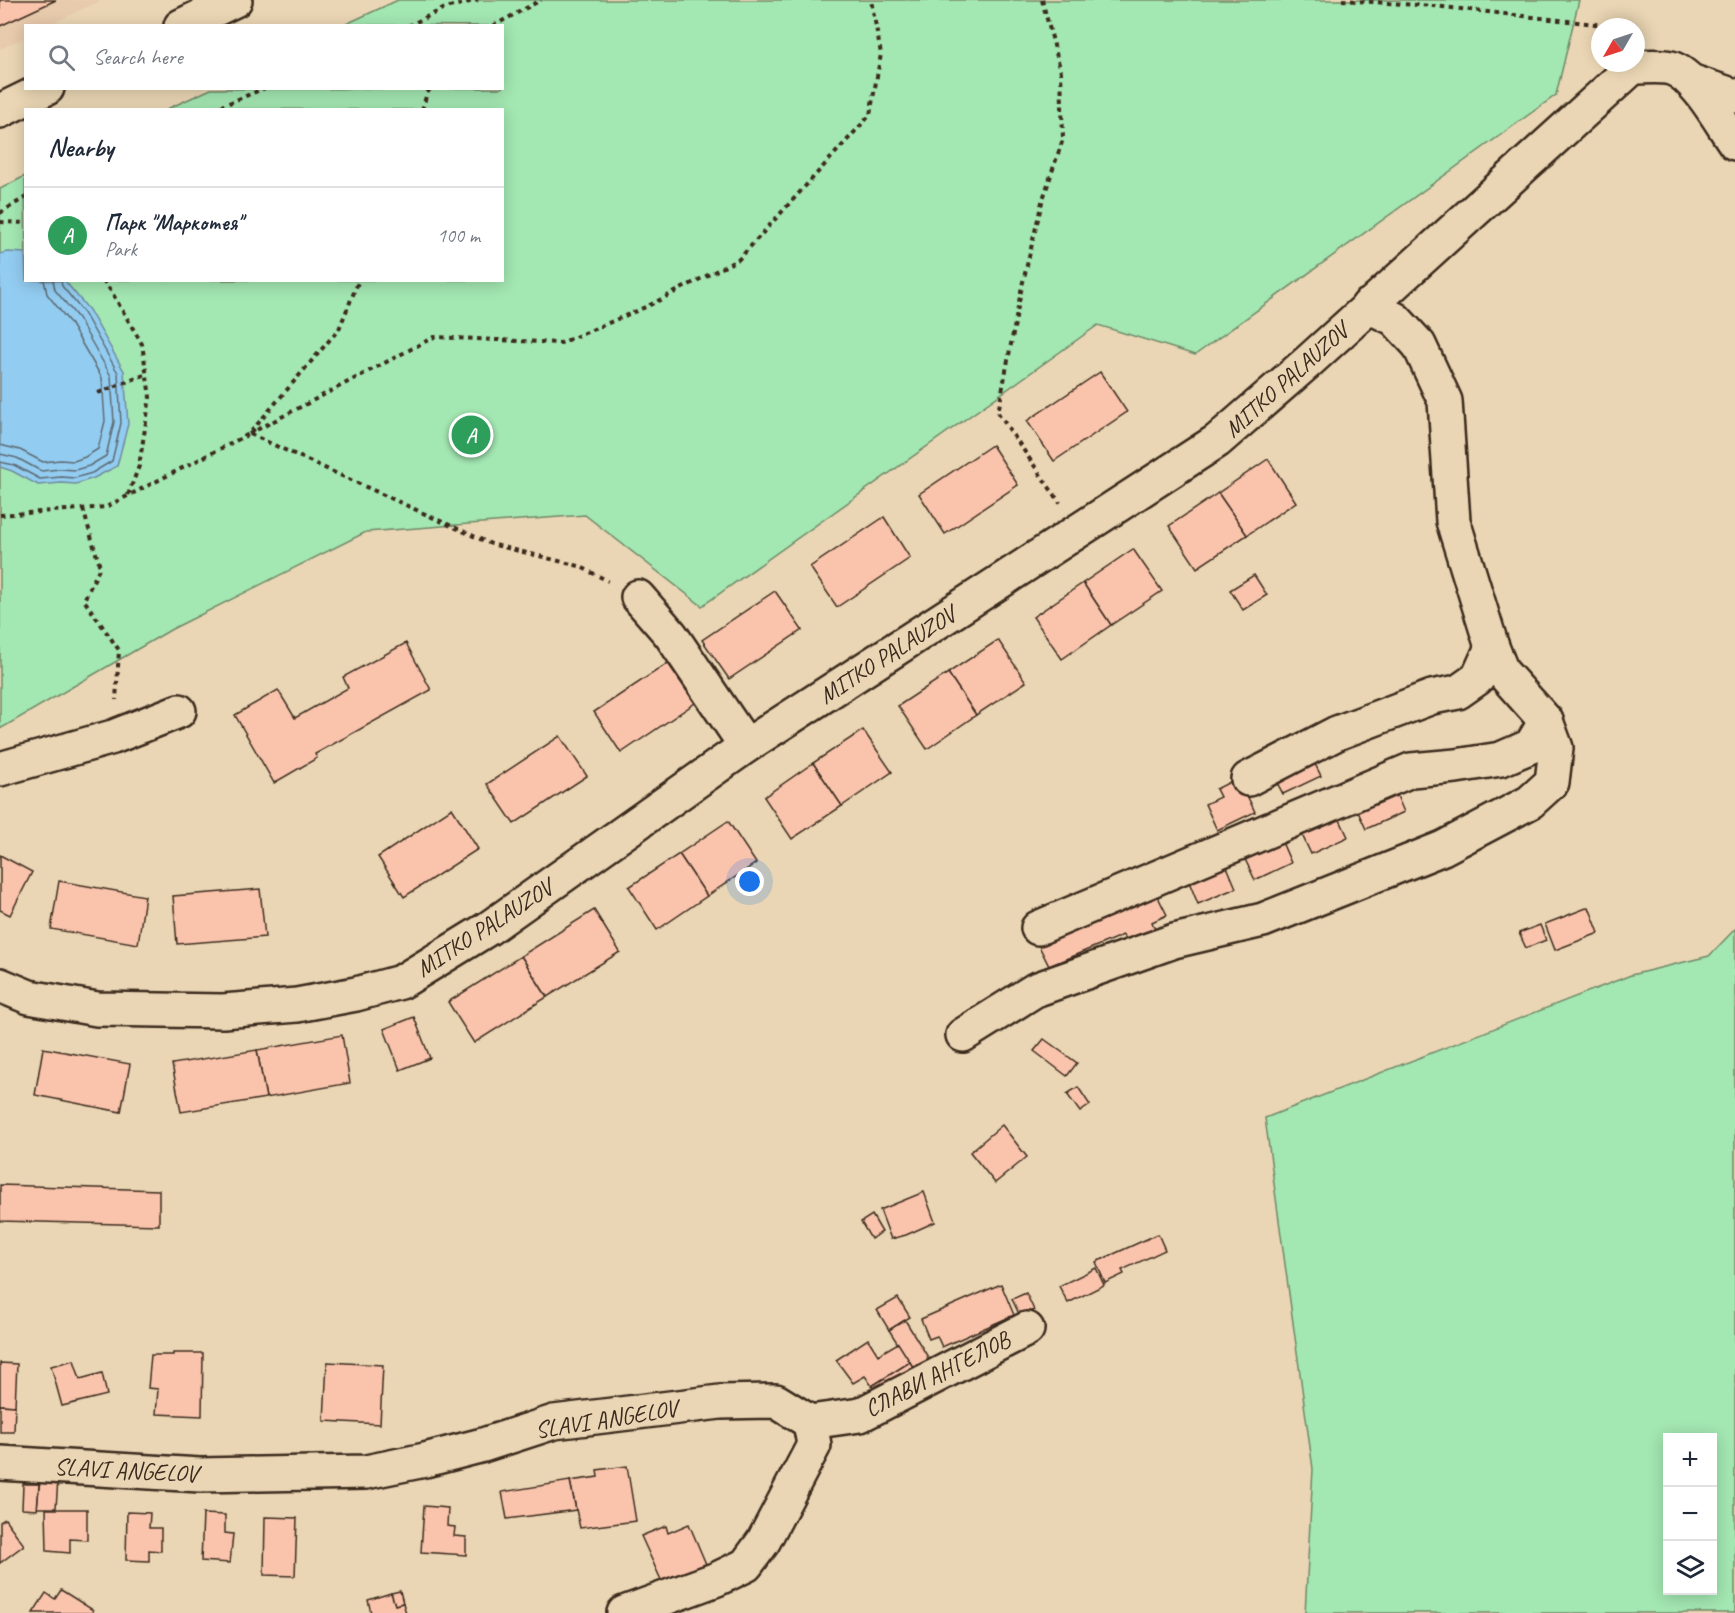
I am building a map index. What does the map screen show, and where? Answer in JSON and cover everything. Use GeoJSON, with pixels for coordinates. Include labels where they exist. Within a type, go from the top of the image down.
{"type":"FeatureCollection","features":[{"type":"Feature","properties":{"kind":"street"},"geometry":{"type":"LineString","coordinates":[[185,24],[235,0]]}},
{"type":"Feature","properties":{"kind":"street","name":"MITKO PALAUZOV"},"geometry":{"type":"LineString","coordinates":[[0,985],[29,997],[97,1009],[224,1011],[297,1005],[356,994],[401,982],[489,928],[746,747],[1217,441],[1634,67],[1656,66],[1735,96]]}},
{"type":"Feature","properties":{"kind":"street"},"geometry":{"type":"LineString","coordinates":[[1683,75],[1735,143]]}},
{"type":"Feature","properties":{"kind":"street"},"geometry":{"type":"LineString","coordinates":[[0,111],[43,90]]}},
{"type":"Feature","properties":{"kind":"street"},"geometry":{"type":"LineString","coordinates":[[963,1035],[1035,990],[1174,941],[1263,920],[1443,848],[1530,802],[1552,782],[1556,748],[1546,721],[1502,672],[1453,521],[1445,401],[1419,345],[1395,320],[1368,306]]}},
{"type":"Feature","properties":{"kind":"street"},"geometry":{"type":"LineString","coordinates":[[638,597],[671,635],[746,747]]}},
{"type":"Feature","properties":{"kind":"street"},"geometry":{"type":"LineString","coordinates":[[1248,779],[1337,733],[1432,698],[1458,692],[1478,678],[1492,646]]}},
{"type":"Feature","properties":{"kind":"street"},"geometry":{"type":"LineString","coordinates":[[0,770],[113,736],[179,711]]}},
{"type":"Feature","properties":{"kind":"street"},"geometry":{"type":"LineString","coordinates":[[1038,928],[1411,770],[1502,759],[1531,746],[1546,721]]}},
{"type":"Feature","properties":{"kind":"street","name":"СЛАВИ АНГЕЛОВ"},"geometry":{"type":"LineString","coordinates":[[810,1422],[860,1415],[1027,1329]]}},
{"type":"Feature","properties":{"kind":"street","name":"SLAVI ANGELOV"},"geometry":{"type":"LineString","coordinates":[[0,1463],[200,1475],[366,1472],[483,1445],[554,1422],[720,1402],[776,1401],[810,1422]]}},
{"type":"Feature","properties":{"kind":"street"},"geometry":{"type":"LineString","coordinates":[[624,1613],[717,1579],[746,1565],[764,1542],[814,1445],[810,1422]]}},
{"type":"Feature","properties":{"kind":"path"},"geometry":{"type":"LineString","coordinates":[[412,24],[445,8],[478,0]]}},
{"type":"Feature","properties":{"kind":"path"},"geometry":{"type":"LineString","coordinates":[[498,24],[541,0]]}},
{"type":"Feature","properties":{"kind":"path"},"geometry":{"type":"LineString","coordinates":[[0,515],[106,507],[434,337],[561,343],[648,306],[739,259],[870,115],[881,54],[871,0]]}},
{"type":"Feature","properties":{"kind":"path"},"geometry":{"type":"LineString","coordinates":[[1042,0],[1061,72],[1063,139],[1042,202],[1022,286],[998,413],[1079,531]]}},
{"type":"Feature","properties":{"kind":"path"},"geometry":{"type":"LineString","coordinates":[[1342,0],[1432,6],[1591,23]]}},
{"type":"Feature","properties":{"kind":"path"},"geometry":{"type":"LineString","coordinates":[[217,108],[260,90]]}},
{"type":"Feature","properties":{"kind":"path"},"geometry":{"type":"LineString","coordinates":[[423,108],[429,90]]}},
{"type":"Feature","properties":{"kind":"path"},"geometry":{"type":"LineString","coordinates":[[0,213],[24,198]]}},
{"type":"Feature","properties":{"kind":"path"},"geometry":{"type":"LineString","coordinates":[[0,222],[24,223]]}},
{"type":"Feature","properties":{"kind":"path"},"geometry":{"type":"LineString","coordinates":[[104,282],[142,344],[150,397],[139,466],[128,496]]}},
{"type":"Feature","properties":{"kind":"path"},"geometry":{"type":"LineString","coordinates":[[249,434],[339,329],[359,282]]}},
{"type":"Feature","properties":{"kind":"path"},"geometry":{"type":"LineString","coordinates":[[98,393],[147,374]]}},
{"type":"Feature","properties":{"kind":"path"},"geometry":{"type":"LineString","coordinates":[[249,434],[490,544],[579,566],[638,597]]}},
{"type":"Feature","properties":{"kind":"path"},"geometry":{"type":"LineString","coordinates":[[83,508],[100,567],[84,600],[120,650],[113,736]]}},
{"type":"Feature","properties":{"kind":"shaded area"},"geometry":{"type":"Polygon","coordinates":[[[0,0],[102,0],[51,24],[24,24],[24,37],[0,49],[0,0]]]}},
{"type":"Feature","properties":{"kind":"green space"},"geometry":{"type":"Polygon","coordinates":[[[398,0],[1579,0],[1556,95],[1195,355],[1098,325],[702,606],[585,515],[366,532],[172,629],[0,729],[0,189],[24,177],[24,282],[504,282],[504,108],[169,108],[209,90],[504,90],[504,24],[346,24],[398,0]]]}},
{"type":"Feature","properties":{"kind":"green space"},"geometry":{"type":"Polygon","coordinates":[[[1735,929],[1735,1613],[1305,1613],[1313,1469],[1265,1118],[1631,975],[1709,956],[1735,929]]]}},
{"type":"Feature","properties":{"kind":"water"},"geometry":{"type":"Polygon","coordinates":[[[24,253],[24,282],[66,282],[89,310],[124,371],[128,424],[117,466],[94,478],[76,484],[38,485],[0,467],[0,254],[24,253]]]}},
{"type":"Feature","properties":{"kind":"building"},"geometry":{"type":"Polygon","coordinates":[[[0,0],[56,0],[0,26],[0,0]]]}},
{"type":"Feature","properties":{"kind":"building"},"geometry":{"type":"Polygon","coordinates":[[[1100,372],[1127,412],[1054,461],[1027,421],[1100,372]]]}},
{"type":"Feature","properties":{"kind":"building"},"geometry":{"type":"Polygon","coordinates":[[[992,445],[1018,485],[945,534],[919,494],[992,445]]]}},
{"type":"Feature","properties":{"kind":"building"},"geometry":{"type":"Polygon","coordinates":[[[1268,459],[1296,502],[1247,535],[1218,493],[1268,459]]]}},
{"type":"Feature","properties":{"kind":"building"},"geometry":{"type":"Polygon","coordinates":[[[1218,493],[1247,535],[1197,568],[1169,526],[1218,493]]]}},
{"type":"Feature","properties":{"kind":"building"},"geometry":{"type":"Polygon","coordinates":[[[884,517],[910,558],[837,607],[810,567],[884,517]]]}},
{"type":"Feature","properties":{"kind":"building"},"geometry":{"type":"Polygon","coordinates":[[[1133,549],[1162,591],[1111,625],[1083,583],[1133,549]]]}},
{"type":"Feature","properties":{"kind":"building"},"geometry":{"type":"Polygon","coordinates":[[[1254,575],[1267,595],[1243,610],[1230,590],[1254,575]]]}},
{"type":"Feature","properties":{"kind":"building"},"geometry":{"type":"Polygon","coordinates":[[[1083,583],[1111,625],[1062,659],[1033,617],[1083,583]]]}},
{"type":"Feature","properties":{"kind":"building"},"geometry":{"type":"Polygon","coordinates":[[[775,591],[802,630],[729,679],[702,640],[775,591]]]}},
{"type":"Feature","properties":{"kind":"building"},"geometry":{"type":"Polygon","coordinates":[[[998,640],[1026,682],[976,715],[948,673],[998,640]]]}},
{"type":"Feature","properties":{"kind":"building"},"geometry":{"type":"Polygon","coordinates":[[[406,643],[431,690],[315,754],[317,758],[274,783],[235,715],[278,690],[295,718],[348,688],[343,677],[406,643]]]}},
{"type":"Feature","properties":{"kind":"building"},"geometry":{"type":"Polygon","coordinates":[[[668,663],[695,703],[621,753],[594,712],[668,663]]]}},
{"type":"Feature","properties":{"kind":"building"},"geometry":{"type":"Polygon","coordinates":[[[948,673],[976,715],[927,749],[898,706],[948,673]]]}},
{"type":"Feature","properties":{"kind":"building"},"geometry":{"type":"Polygon","coordinates":[[[863,730],[892,772],[842,806],[813,763],[863,730]]]}},
{"type":"Feature","properties":{"kind":"building"},"geometry":{"type":"Polygon","coordinates":[[[560,736],[587,776],[514,824],[487,784],[560,736]]]}},
{"type":"Feature","properties":{"kind":"building"},"geometry":{"type":"Polygon","coordinates":[[[1309,752],[1321,776],[1283,794],[1271,771],[1309,752]]]}},
{"type":"Feature","properties":{"kind":"building"},"geometry":{"type":"Polygon","coordinates":[[[813,763],[842,806],[792,839],[764,797],[813,763]]]}},
{"type":"Feature","properties":{"kind":"building"},"geometry":{"type":"Polygon","coordinates":[[[1230,782],[1234,790],[1242,785],[1255,812],[1217,830],[1205,804],[1220,797],[1216,789],[1230,782]]]}},
{"type":"Feature","properties":{"kind":"building"},"geometry":{"type":"Polygon","coordinates":[[[1391,782],[1404,812],[1366,829],[1352,799],[1391,782]]]}},
{"type":"Feature","properties":{"kind":"building"},"geometry":{"type":"Polygon","coordinates":[[[1334,807],[1348,837],[1311,854],[1297,824],[1334,807]]]}},
{"type":"Feature","properties":{"kind":"building"},"geometry":{"type":"Polygon","coordinates":[[[452,808],[478,849],[404,897],[378,857],[452,808]]]}},
{"type":"Feature","properties":{"kind":"building"},"geometry":{"type":"Polygon","coordinates":[[[728,821],[756,863],[707,896],[679,854],[728,821]]]}},
{"type":"Feature","properties":{"kind":"building"},"geometry":{"type":"Polygon","coordinates":[[[1278,833],[1291,863],[1255,880],[1240,849],[1278,833]]]}},
{"type":"Feature","properties":{"kind":"building"},"geometry":{"type":"Polygon","coordinates":[[[679,854],[707,896],[657,930],[629,887],[679,854]]]}},
{"type":"Feature","properties":{"kind":"building"},"geometry":{"type":"Polygon","coordinates":[[[0,855],[32,872],[10,915],[0,910],[0,855]]]}},
{"type":"Feature","properties":{"kind":"building"},"geometry":{"type":"Polygon","coordinates":[[[1223,857],[1236,888],[1198,904],[1185,872],[1223,857]]]}},
{"type":"Feature","properties":{"kind":"building"},"geometry":{"type":"Polygon","coordinates":[[[59,881],[145,896],[138,944],[51,929],[59,881]]]}},
{"type":"Feature","properties":{"kind":"building"},"geometry":{"type":"Polygon","coordinates":[[[1152,885],[1167,915],[1152,922],[1155,930],[1126,942],[1123,935],[1049,966],[1034,936],[1152,885]]]}},
{"type":"Feature","properties":{"kind":"building"},"geometry":{"type":"Polygon","coordinates":[[[260,889],[265,937],[177,944],[173,896],[260,889]]]}},
{"type":"Feature","properties":{"kind":"building"},"geometry":{"type":"Polygon","coordinates":[[[1589,907],[1599,933],[1555,950],[1545,924],[1589,907]]]}},
{"type":"Feature","properties":{"kind":"building"},"geometry":{"type":"Polygon","coordinates":[[[594,910],[620,952],[547,997],[521,956],[594,910]]]}},
{"type":"Feature","properties":{"kind":"building"},"geometry":{"type":"Polygon","coordinates":[[[1540,925],[1546,940],[1526,948],[1519,933],[1540,925]]]}},
{"type":"Feature","properties":{"kind":"building"},"geometry":{"type":"Polygon","coordinates":[[[521,956],[547,997],[474,1043],[448,1002],[521,956]]]}},
{"type":"Feature","properties":{"kind":"building"},"geometry":{"type":"Polygon","coordinates":[[[414,1017],[430,1058],[400,1070],[384,1029],[414,1017]]]}},
{"type":"Feature","properties":{"kind":"building"},"geometry":{"type":"Polygon","coordinates":[[[342,1035],[350,1083],[266,1098],[257,1050],[342,1035]]]}},
{"type":"Feature","properties":{"kind":"building"},"geometry":{"type":"Polygon","coordinates":[[[1044,1039],[1077,1063],[1067,1076],[1034,1051],[1044,1039]]]}},
{"type":"Feature","properties":{"kind":"building"},"geometry":{"type":"Polygon","coordinates":[[[43,1048],[130,1064],[121,1112],[35,1095],[43,1048]]]}},
{"type":"Feature","properties":{"kind":"building"},"geometry":{"type":"Polygon","coordinates":[[[257,1050],[266,1098],[181,1112],[172,1064],[257,1050]]]}},
{"type":"Feature","properties":{"kind":"building"},"geometry":{"type":"Polygon","coordinates":[[[1078,1087],[1090,1105],[1080,1112],[1067,1094],[1078,1087]]]}},
{"type":"Feature","properties":{"kind":"building"},"geometry":{"type":"Polygon","coordinates":[[[1002,1125],[1027,1157],[995,1183],[970,1152],[1002,1125]]]}},
{"type":"Feature","properties":{"kind":"building"},"geometry":{"type":"Polygon","coordinates":[[[0,1185],[159,1190],[159,1225],[0,1221],[0,1185]]]}},
{"type":"Feature","properties":{"kind":"building"},"geometry":{"type":"Polygon","coordinates":[[[924,1192],[935,1222],[891,1239],[880,1210],[924,1192]]]}},
{"type":"Feature","properties":{"kind":"building"},"geometry":{"type":"Polygon","coordinates":[[[872,1215],[882,1232],[871,1239],[861,1222],[872,1215]]]}},
{"type":"Feature","properties":{"kind":"building"},"geometry":{"type":"Polygon","coordinates":[[[1158,1234],[1165,1250],[1122,1270],[1124,1274],[1105,1283],[1096,1262],[1158,1234]]]}},
{"type":"Feature","properties":{"kind":"building"},"geometry":{"type":"Polygon","coordinates":[[[1096,1268],[1104,1285],[1068,1303],[1059,1286],[1096,1268]]]}},
{"type":"Feature","properties":{"kind":"building"},"geometry":{"type":"Polygon","coordinates":[[[1001,1284],[1014,1315],[942,1347],[937,1336],[929,1339],[921,1319],[1001,1284]]]}},
{"type":"Feature","properties":{"kind":"building"},"geometry":{"type":"Polygon","coordinates":[[[1026,1293],[1034,1310],[1020,1316],[1012,1299],[1026,1293]]]}},
{"type":"Feature","properties":{"kind":"building"},"geometry":{"type":"Polygon","coordinates":[[[898,1298],[910,1317],[889,1330],[877,1310],[898,1298]]]}},
{"type":"Feature","properties":{"kind":"building"},"geometry":{"type":"Polygon","coordinates":[[[905,1320],[931,1362],[916,1372],[889,1330],[905,1320]]]}},
{"type":"Feature","properties":{"kind":"building"},"geometry":{"type":"Polygon","coordinates":[[[868,1339],[878,1355],[898,1343],[910,1362],[872,1386],[865,1376],[853,1383],[836,1360],[868,1339]]]}},
{"type":"Feature","properties":{"kind":"building"},"geometry":{"type":"Polygon","coordinates":[[[173,1353],[203,1353],[202,1416],[156,1414],[158,1389],[148,1388],[151,1355],[173,1355],[173,1353]]]}},
{"type":"Feature","properties":{"kind":"building"},"geometry":{"type":"Polygon","coordinates":[[[74,1360],[80,1379],[102,1373],[107,1395],[62,1406],[51,1366],[74,1360]]]}},
{"type":"Feature","properties":{"kind":"building"},"geometry":{"type":"Polygon","coordinates":[[[327,1362],[383,1365],[380,1424],[324,1421],[327,1362]]]}},
{"type":"Feature","properties":{"kind":"building"},"geometry":{"type":"Polygon","coordinates":[[[910,1362],[916,1372],[879,1396],[872,1386],[910,1362]]]}},
{"type":"Feature","properties":{"kind":"building"},"geometry":{"type":"Polygon","coordinates":[[[0,1363],[17,1364],[15,1406],[0,1405],[0,1363]]]}},
{"type":"Feature","properties":{"kind":"building"},"geometry":{"type":"Polygon","coordinates":[[[0,1405],[15,1406],[14,1432],[0,1432],[0,1405]]]}},
{"type":"Feature","properties":{"kind":"building"},"geometry":{"type":"Polygon","coordinates":[[[627,1466],[636,1521],[580,1528],[570,1481],[598,1477],[597,1470],[627,1466]]]}},
{"type":"Feature","properties":{"kind":"building"},"geometry":{"type":"Polygon","coordinates":[[[40,1478],[58,1479],[56,1508],[37,1508],[40,1478]]]}},
{"type":"Feature","properties":{"kind":"building"},"geometry":{"type":"Polygon","coordinates":[[[570,1481],[576,1510],[507,1519],[502,1492],[570,1481]]]}},
{"type":"Feature","properties":{"kind":"building"},"geometry":{"type":"Polygon","coordinates":[[[23,1484],[39,1484],[37,1510],[22,1509],[23,1484]]]}},
{"type":"Feature","properties":{"kind":"building"},"geometry":{"type":"Polygon","coordinates":[[[424,1506],[448,1508],[447,1526],[455,1527],[454,1536],[466,1537],[466,1555],[421,1552],[424,1506]]]}},
{"type":"Feature","properties":{"kind":"building"},"geometry":{"type":"Polygon","coordinates":[[[46,1509],[87,1509],[87,1540],[70,1539],[70,1553],[47,1551],[46,1509]]]}},
{"type":"Feature","properties":{"kind":"building"},"geometry":{"type":"Polygon","coordinates":[[[127,1512],[150,1513],[149,1528],[161,1528],[161,1551],[149,1550],[149,1561],[126,1560],[127,1512]]]}},
{"type":"Feature","properties":{"kind":"building"},"geometry":{"type":"Polygon","coordinates":[[[203,1514],[225,1515],[225,1533],[233,1534],[230,1563],[201,1561],[203,1514]]]}},
{"type":"Feature","properties":{"kind":"building"},"geometry":{"type":"Polygon","coordinates":[[[265,1517],[297,1518],[295,1576],[264,1575],[265,1517]]]}},
{"type":"Feature","properties":{"kind":"building"},"geometry":{"type":"Polygon","coordinates":[[[5,1519],[24,1545],[0,1563],[0,1522],[5,1519]]]}},
{"type":"Feature","properties":{"kind":"building"},"geometry":{"type":"Polygon","coordinates":[[[689,1524],[706,1564],[662,1582],[641,1536],[666,1526],[668,1533],[689,1524]]]}},
{"type":"Feature","properties":{"kind":"building"},"geometry":{"type":"Polygon","coordinates":[[[61,1590],[93,1610],[92,1613],[33,1613],[46,1593],[55,1599],[61,1590]]]}},
{"type":"Feature","properties":{"kind":"building"},"geometry":{"type":"Polygon","coordinates":[[[400,1591],[403,1603],[395,1605],[391,1593],[400,1591]]]}},
{"type":"Feature","properties":{"kind":"building"},"geometry":{"type":"Polygon","coordinates":[[[391,1593],[395,1605],[403,1603],[406,1613],[371,1613],[368,1600],[391,1593]]]}},
{"type":"Feature","properties":{"kind":"place","name":"Парк \"Маркотея\""},"geometry":{"type":"Point","coordinates":[471,435]}}]}
